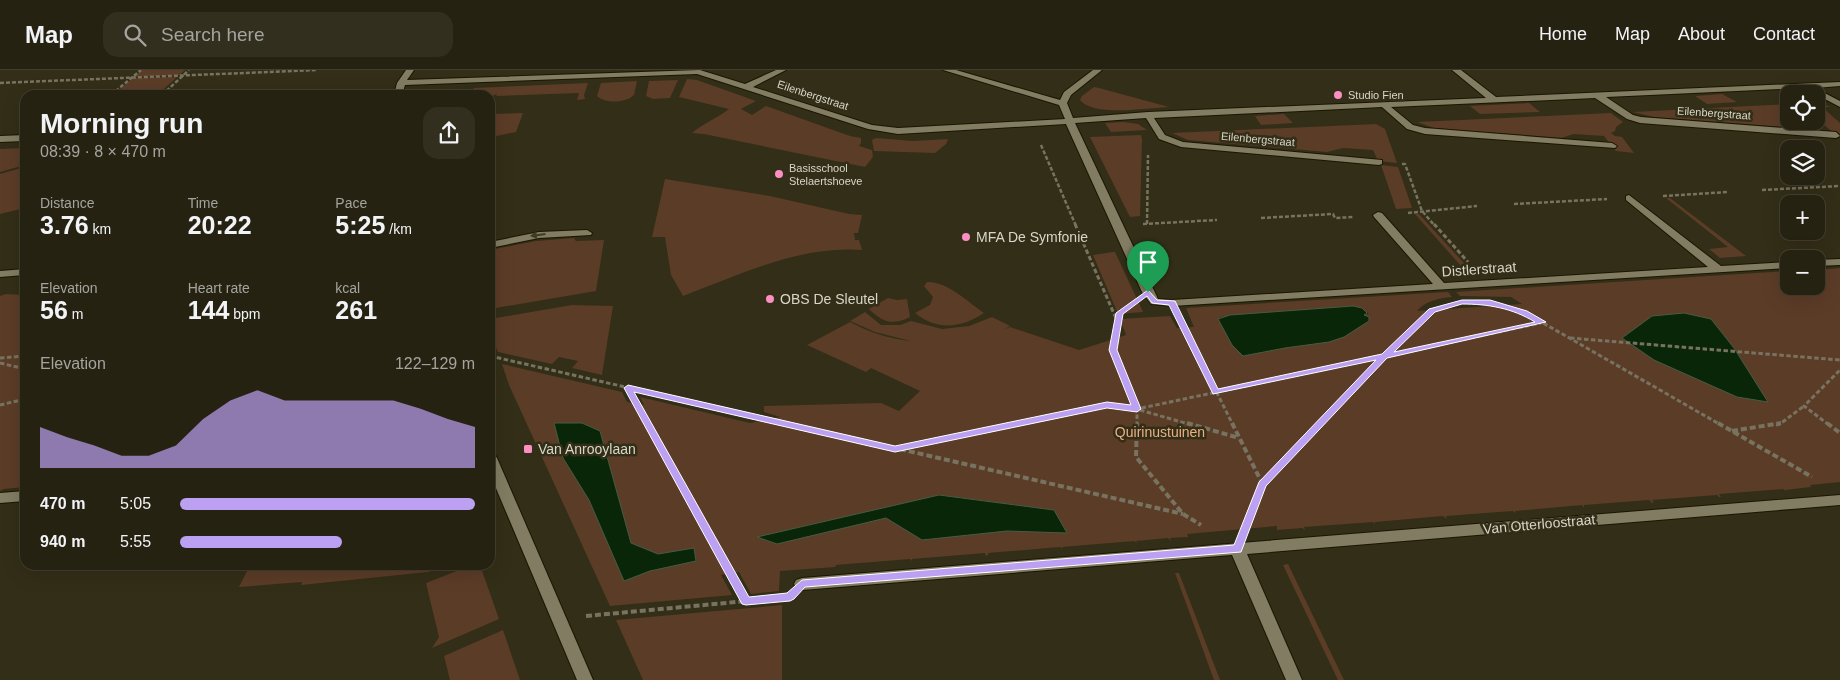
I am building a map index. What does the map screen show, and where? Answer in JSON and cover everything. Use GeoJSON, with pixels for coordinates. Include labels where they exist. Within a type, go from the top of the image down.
{"type":"FeatureCollection","features":[{"type":"Feature","properties":{"kind":"street"},"geometry":{"type":"LineString","coordinates":[[399,90],[401,83],[410,70]]}},
{"type":"Feature","properties":{"kind":"street"},"geometry":{"type":"LineString","coordinates":[[746,87],[782,70]]}},
{"type":"Feature","properties":{"kind":"street"},"geometry":{"type":"LineString","coordinates":[[947,70],[1063,103]]}},
{"type":"Feature","properties":{"kind":"street"},"geometry":{"type":"LineString","coordinates":[[1098,70],[1067,94],[1063,103],[1069,121],[1148,292],[1155,302],[1172,303]]}},
{"type":"Feature","properties":{"kind":"street"},"geometry":{"type":"LineString","coordinates":[[1456,70],[1494,100]]}},
{"type":"Feature","properties":{"kind":"street","name":"Eilenbergstraat"},"geometry":{"type":"LineString","coordinates":[[401,83],[698,72],[871,127],[898,131],[1032,125],[1148,115],[1780,87]]}},
{"type":"Feature","properties":{"kind":"street","name":"Eilenbergstraat"},"geometry":{"type":"LineString","coordinates":[[1823,85],[1840,84]]}},
{"type":"Feature","properties":{"kind":"street","name":"Eilenbergstraat"},"geometry":{"type":"LineString","coordinates":[[1596,95],[1630,117],[1640,120],[1836,135]]}},
{"type":"Feature","properties":{"kind":"street"},"geometry":{"type":"LineString","coordinates":[[1825,96],[1840,104]]}},
{"type":"Feature","properties":{"kind":"street"},"geometry":{"type":"LineString","coordinates":[[1384,105],[1410,127],[1424,131],[1612,146]]}},
{"type":"Feature","properties":{"kind":"street","name":"Eilenbergstraat"},"geometry":{"type":"LineString","coordinates":[[1148,115],[1162,137],[1181,144],[1379,162]]}},
{"type":"Feature","properties":{"kind":"street"},"geometry":{"type":"LineString","coordinates":[[0,139],[20,138]]}},
{"type":"Feature","properties":{"kind":"street"},"geometry":{"type":"LineString","coordinates":[[1629,198],[1718,269]]}},
{"type":"Feature","properties":{"kind":"street"},"geometry":{"type":"LineString","coordinates":[[1378,215],[1442,287]]}},
{"type":"Feature","properties":{"kind":"street"},"geometry":{"type":"LineString","coordinates":[[495,243],[540,235],[587,232]]}},
{"type":"Feature","properties":{"kind":"street"},"geometry":{"type":"LineString","coordinates":[[1825,263],[1840,262]]}},
{"type":"Feature","properties":{"kind":"street","name":"Distlerstraat"},"geometry":{"type":"LineString","coordinates":[[1172,303],[1780,266]]}},
{"type":"Feature","properties":{"kind":"street"},"geometry":{"type":"LineString","coordinates":[[0,274],[20,272]]}},
{"type":"Feature","properties":{"kind":"street"},"geometry":{"type":"LineString","coordinates":[[495,469],[585,680]]}},
{"type":"Feature","properties":{"kind":"street"},"geometry":{"type":"LineString","coordinates":[[0,498],[20,496]]}},
{"type":"Feature","properties":{"kind":"street","name":"Van Otterloostraat"},"geometry":{"type":"LineString","coordinates":[[802,584],[1840,500]]}},
{"type":"Feature","properties":{"kind":"street"},"geometry":{"type":"LineString","coordinates":[[1237,549],[1294,680]]}},
{"type":"Feature","properties":{"kind":"path"},"geometry":{"type":"LineString","coordinates":[[117,90],[140,70]]}},
{"type":"Feature","properties":{"kind":"path"},"geometry":{"type":"LineString","coordinates":[[168,90],[189,70]]}},
{"type":"Feature","properties":{"kind":"path"},"geometry":{"type":"LineString","coordinates":[[0,83],[316,70]]}},
{"type":"Feature","properties":{"kind":"path"},"geometry":{"type":"LineString","coordinates":[[1032,125],[1118,323]]}},
{"type":"Feature","properties":{"kind":"path"},"geometry":{"type":"LineString","coordinates":[[1147,224],[1149,147]]}},
{"type":"Feature","properties":{"kind":"path"},"geometry":{"type":"LineString","coordinates":[[1379,162],[1405,164],[1422,211],[1487,283]]}},
{"type":"Feature","properties":{"kind":"path"},"geometry":{"type":"LineString","coordinates":[[1762,190],[1840,186]]}},
{"type":"Feature","properties":{"kind":"path"},"geometry":{"type":"LineString","coordinates":[[1117,226],[1217,220]]}},
{"type":"Feature","properties":{"kind":"path"},"geometry":{"type":"LineString","coordinates":[[1148,292],[1120,313],[1113,350],[1137,409],[1136,457],[1183,514],[1237,549],[1262,485],[1385,356],[1432,310],[1439,308]]}},
{"type":"Feature","properties":{"kind":"path"},"geometry":{"type":"LineString","coordinates":[[1172,303],[1262,485]]}},
{"type":"Feature","properties":{"kind":"path"},"geometry":{"type":"LineString","coordinates":[[1497,304],[1524,312],[1814,477]]}},
{"type":"Feature","properties":{"kind":"path"},"geometry":{"type":"LineString","coordinates":[[1137,409],[1542,322]]}},
{"type":"Feature","properties":{"kind":"path"},"geometry":{"type":"LineString","coordinates":[[1567,338],[1840,360]]}},
{"type":"Feature","properties":{"kind":"path"},"geometry":{"type":"LineString","coordinates":[[0,358],[20,356]]}},
{"type":"Feature","properties":{"kind":"path"},"geometry":{"type":"LineString","coordinates":[[495,357],[1183,514]]}},
{"type":"Feature","properties":{"kind":"path"},"geometry":{"type":"LineString","coordinates":[[0,363],[20,368]]}},
{"type":"Feature","properties":{"kind":"path"},"geometry":{"type":"LineString","coordinates":[[1732,431],[1780,424],[1804,406],[1840,370]]}},
{"type":"Feature","properties":{"kind":"path"},"geometry":{"type":"LineString","coordinates":[[628,388],[746,601]]}},
{"type":"Feature","properties":{"kind":"path"},"geometry":{"type":"LineString","coordinates":[[0,406],[20,400]]}},
{"type":"Feature","properties":{"kind":"path"},"geometry":{"type":"LineString","coordinates":[[895,449],[1107,405],[1137,409],[1240,439]]}},
{"type":"Feature","properties":{"kind":"path"},"geometry":{"type":"LineString","coordinates":[[1804,406],[1840,432]]}},
{"type":"Feature","properties":{"kind":"path"},"geometry":{"type":"LineString","coordinates":[[560,618],[790,596],[802,584]]}},
{"type":"Feature","properties":{"kind":"green space"},"geometry":{"type":"Polygon","coordinates":[[[142,70],[185,70],[179,75],[134,77],[142,70]]]}},
{"type":"Feature","properties":{"kind":"green space"},"geometry":{"type":"Polygon","coordinates":[[[177,77],[163,90],[119,90],[133,78],[177,77]]]}},
{"type":"Feature","properties":{"kind":"green space"},"geometry":{"type":"Polygon","coordinates":[[[687,79],[697,80],[756,101],[741,109],[752,115],[766,106],[850,136],[861,138],[859,146],[872,150],[873,157],[865,167],[692,133],[729,109],[679,97],[687,79]]]}},
{"type":"Feature","properties":{"kind":"green space"},"geometry":{"type":"Polygon","coordinates":[[[678,80],[670,98],[653,99],[646,96],[649,81],[678,80]]]}},
{"type":"Feature","properties":{"kind":"green space"},"geometry":{"type":"Polygon","coordinates":[[[637,81],[634,95],[626,100],[616,102],[601,99],[597,96],[601,83],[637,81]]]}},
{"type":"Feature","properties":{"kind":"green space"},"geometry":{"type":"Polygon","coordinates":[[[588,83],[584,95],[585,99],[577,100],[579,93],[496,96],[495,90],[473,90],[474,88],[588,83]]]}},
{"type":"Feature","properties":{"kind":"green space"},"geometry":{"type":"Polygon","coordinates":[[[1094,87],[1169,107],[1135,110],[1096,108],[1080,100],[1082,96],[1094,87]]]}},
{"type":"Feature","properties":{"kind":"green space"},"geometry":{"type":"Polygon","coordinates":[[[1722,94],[1737,102],[1707,104],[1695,96],[1722,94]]]}},
{"type":"Feature","properties":{"kind":"green space"},"geometry":{"type":"Polygon","coordinates":[[[1529,103],[1540,112],[1480,114],[1470,106],[1529,103]]]}},
{"type":"Feature","properties":{"kind":"green space"},"geometry":{"type":"Polygon","coordinates":[[[1780,104],[1780,127],[1654,117],[1633,112],[1780,104]]]}},
{"type":"Feature","properties":{"kind":"green space"},"geometry":{"type":"Polygon","coordinates":[[[1825,110],[1840,123],[1840,135],[1835,134],[1825,126],[1825,110]]]}},
{"type":"Feature","properties":{"kind":"green space"},"geometry":{"type":"Polygon","coordinates":[[[523,113],[516,132],[495,137],[495,114],[523,113]]]}},
{"type":"Feature","properties":{"kind":"green space"},"geometry":{"type":"Polygon","coordinates":[[[1611,113],[1623,122],[1611,133],[1622,137],[1634,153],[1616,151],[1604,136],[1574,134],[1561,138],[1434,128],[1417,122],[1611,113]]]}},
{"type":"Feature","properties":{"kind":"green space"},"geometry":{"type":"Polygon","coordinates":[[[1284,114],[1293,123],[1261,125],[1255,116],[1284,114]]]}},
{"type":"Feature","properties":{"kind":"green space"},"geometry":{"type":"Polygon","coordinates":[[[1124,122],[1138,124],[1147,130],[1111,132],[1105,123],[1124,122]]]}},
{"type":"Feature","properties":{"kind":"green space"},"geometry":{"type":"Polygon","coordinates":[[[1376,124],[1385,129],[1397,163],[1378,161],[1373,150],[1343,148],[1327,152],[1188,140],[1172,133],[1376,124]]]}},
{"type":"Feature","properties":{"kind":"green space"},"geometry":{"type":"Polygon","coordinates":[[[1141,135],[1140,216],[1130,217],[1090,137],[1141,135]]]}},
{"type":"Feature","properties":{"kind":"green space"},"geometry":{"type":"Polygon","coordinates":[[[876,138],[913,141],[948,139],[946,144],[935,153],[874,151],[872,140],[876,138]]]}},
{"type":"Feature","properties":{"kind":"green space"},"geometry":{"type":"Polygon","coordinates":[[[20,148],[20,166],[0,172],[0,149],[20,148]]]}},
{"type":"Feature","properties":{"kind":"green space"},"geometry":{"type":"Polygon","coordinates":[[[1381,165],[1398,167],[1412,208],[1396,209],[1381,165]]]}},
{"type":"Feature","properties":{"kind":"green space"},"geometry":{"type":"Polygon","coordinates":[[[20,168],[20,209],[0,214],[0,174],[20,168]]]}},
{"type":"Feature","properties":{"kind":"green space"},"geometry":{"type":"Polygon","coordinates":[[[665,179],[770,196],[849,214],[862,215],[858,233],[854,233],[855,240],[859,240],[862,250],[816,252],[793,257],[770,263],[683,296],[671,275],[665,237],[652,237],[665,179]]]}},
{"type":"Feature","properties":{"kind":"green space"},"geometry":{"type":"Polygon","coordinates":[[[1666,198],[1670,198],[1746,256],[1720,258],[1709,249],[1728,247],[1666,198]]]}},
{"type":"Feature","properties":{"kind":"green space"},"geometry":{"type":"Polygon","coordinates":[[[1415,214],[1419,214],[1473,273],[1445,274],[1440,268],[1461,266],[1415,214]]]}},
{"type":"Feature","properties":{"kind":"green space"},"geometry":{"type":"Polygon","coordinates":[[[574,238],[576,241],[604,240],[596,291],[495,308],[495,249],[536,241],[574,238]]]}},
{"type":"Feature","properties":{"kind":"green space"},"geometry":{"type":"Polygon","coordinates":[[[1115,252],[1143,312],[1118,314],[1093,255],[1115,252]]]}},
{"type":"Feature","properties":{"kind":"green space","name":"Quirinustuinen"},"geometry":{"type":"Polygon","coordinates":[[[1840,268],[1840,482],[1785,490],[1787,492],[1783,489],[1719,494],[1721,497],[1717,495],[1652,500],[1654,502],[1652,503],[1649,500],[1584,505],[1584,508],[1582,505],[1515,511],[1515,513],[1513,511],[1446,516],[1447,519],[1443,516],[1375,522],[1375,524],[1373,522],[1304,527],[1305,530],[1302,528],[1277,530],[1277,526],[1187,534],[1188,537],[1170,538],[1171,541],[1168,538],[1136,541],[1137,543],[1134,541],[1062,547],[1063,549],[1060,547],[988,553],[986,556],[985,553],[912,559],[912,561],[910,559],[836,565],[835,567],[780,571],[779,591],[751,594],[739,572],[721,575],[732,595],[610,606],[509,385],[502,364],[622,392],[627,402],[644,405],[640,397],[750,423],[780,417],[764,412],[764,406],[881,403],[899,411],[920,391],[871,368],[866,372],[807,345],[850,322],[864,329],[895,339],[911,341],[875,332],[850,321],[865,312],[881,325],[900,325],[911,321],[942,329],[969,326],[992,317],[1010,326],[1003,330],[1010,327],[1079,350],[1126,335],[1120,319],[1170,316],[1177,328],[1194,327],[1186,308],[1448,292],[1452,297],[1433,301],[1417,311],[1522,304],[1511,297],[1460,296],[1456,292],[1780,272],[1780,295],[1825,295],[1825,269],[1840,268]],[[1353,306],[1220,317],[1221,325],[1369,314],[1362,308],[1353,306]]]}},
{"type":"Feature","properties":{"kind":"green space"},"geometry":{"type":"Polygon","coordinates":[[[927,282],[950,288],[984,313],[967,322],[950,325],[932,323],[923,319],[915,313],[930,305],[933,297],[924,286],[927,282]]]}},
{"type":"Feature","properties":{"kind":"green space"},"geometry":{"type":"Polygon","coordinates":[[[6,294],[20,295],[20,487],[0,491],[0,296],[6,294]]]}},
{"type":"Feature","properties":{"kind":"green space"},"geometry":{"type":"Polygon","coordinates":[[[888,298],[897,300],[907,299],[910,317],[892,322],[883,320],[869,309],[888,298]]]}},
{"type":"Feature","properties":{"kind":"green space"},"geometry":{"type":"Polygon","coordinates":[[[572,305],[613,306],[602,375],[572,368],[578,361],[559,357],[552,364],[498,352],[495,345],[495,318],[572,305]]]}},
{"type":"Feature","properties":{"kind":"green space"},"geometry":{"type":"Polygon","coordinates":[[[1288,564],[1344,680],[1338,680],[1283,565],[1288,564]]]}},
{"type":"Feature","properties":{"kind":"green space"},"geometry":{"type":"Polygon","coordinates":[[[248,570],[434,570],[301,585],[302,582],[239,587],[248,570]]]}},
{"type":"Feature","properties":{"kind":"green space"},"geometry":{"type":"Polygon","coordinates":[[[459,570],[482,570],[499,619],[432,648],[439,637],[426,583],[459,570]]]}},
{"type":"Feature","properties":{"kind":"green space"},"geometry":{"type":"Polygon","coordinates":[[[1175,573],[1179,573],[1220,680],[1214,680],[1175,573]]]}},
{"type":"Feature","properties":{"kind":"green space"},"geometry":{"type":"Polygon","coordinates":[[[782,605],[782,680],[643,680],[616,620],[782,605]]]}},
{"type":"Feature","properties":{"kind":"green space"},"geometry":{"type":"Polygon","coordinates":[[[503,630],[520,680],[450,680],[444,656],[503,630]]]}},
{"type":"Feature","properties":{"kind":"shaded area"},"geometry":{"type":"Polygon","coordinates":[[[1353,306],[1362,308],[1367,313],[1364,315],[1369,317],[1369,321],[1344,337],[1329,342],[1243,356],[1232,345],[1218,319],[1230,315],[1353,306]]]}},
{"type":"Feature","properties":{"kind":"shaded area"},"geometry":{"type":"Polygon","coordinates":[[[1684,313],[1711,319],[1734,348],[1768,402],[1737,397],[1654,360],[1622,338],[1652,316],[1684,313]]]}},
{"type":"Feature","properties":{"kind":"shaded area"},"geometry":{"type":"Polygon","coordinates":[[[554,423],[582,423],[600,431],[631,543],[658,554],[694,548],[696,561],[650,571],[624,581],[589,500],[563,458],[554,423]]]}},
{"type":"Feature","properties":{"kind":"shaded area"},"geometry":{"type":"Polygon","coordinates":[[[939,495],[1054,510],[1067,533],[1007,531],[922,540],[886,518],[777,544],[757,537],[939,495]]]}},
{"type":"Feature","properties":{"kind":"place","name":"Studio Fien"},"geometry":{"type":"Point","coordinates":[1338,95]}},
{"type":"Feature","properties":{"kind":"place","name":"Basisschool Stelaertshoeve"},"geometry":{"type":"Point","coordinates":[779,174]}},
{"type":"Feature","properties":{"kind":"place","name":"MFA De Symfonie"},"geometry":{"type":"Point","coordinates":[966,237]}},
{"type":"Feature","properties":{"kind":"place","name":"OBS De Sleutel"},"geometry":{"type":"Point","coordinates":[770,299]}},
{"type":"Feature","properties":{"kind":"place","name":"Van Anrooylaan"},"geometry":{"type":"Point","coordinates":[528,449]}},
{"type":"Feature","properties":{"kind":"route"},"geometry":{"type":"LineString","coordinates":[[1148,292],[1120,313],[1113,350],[1137,409],[1107,405],[895,449],[628,388],[746,601],[790,596],[802,584],[1237,549],[1262,485],[1385,356],[1542,322],[1524,312],[1487,302],[1462,302],[1432,310],[1385,356],[1216,392],[1172,303],[1155,302],[1148,292]]}}]}
